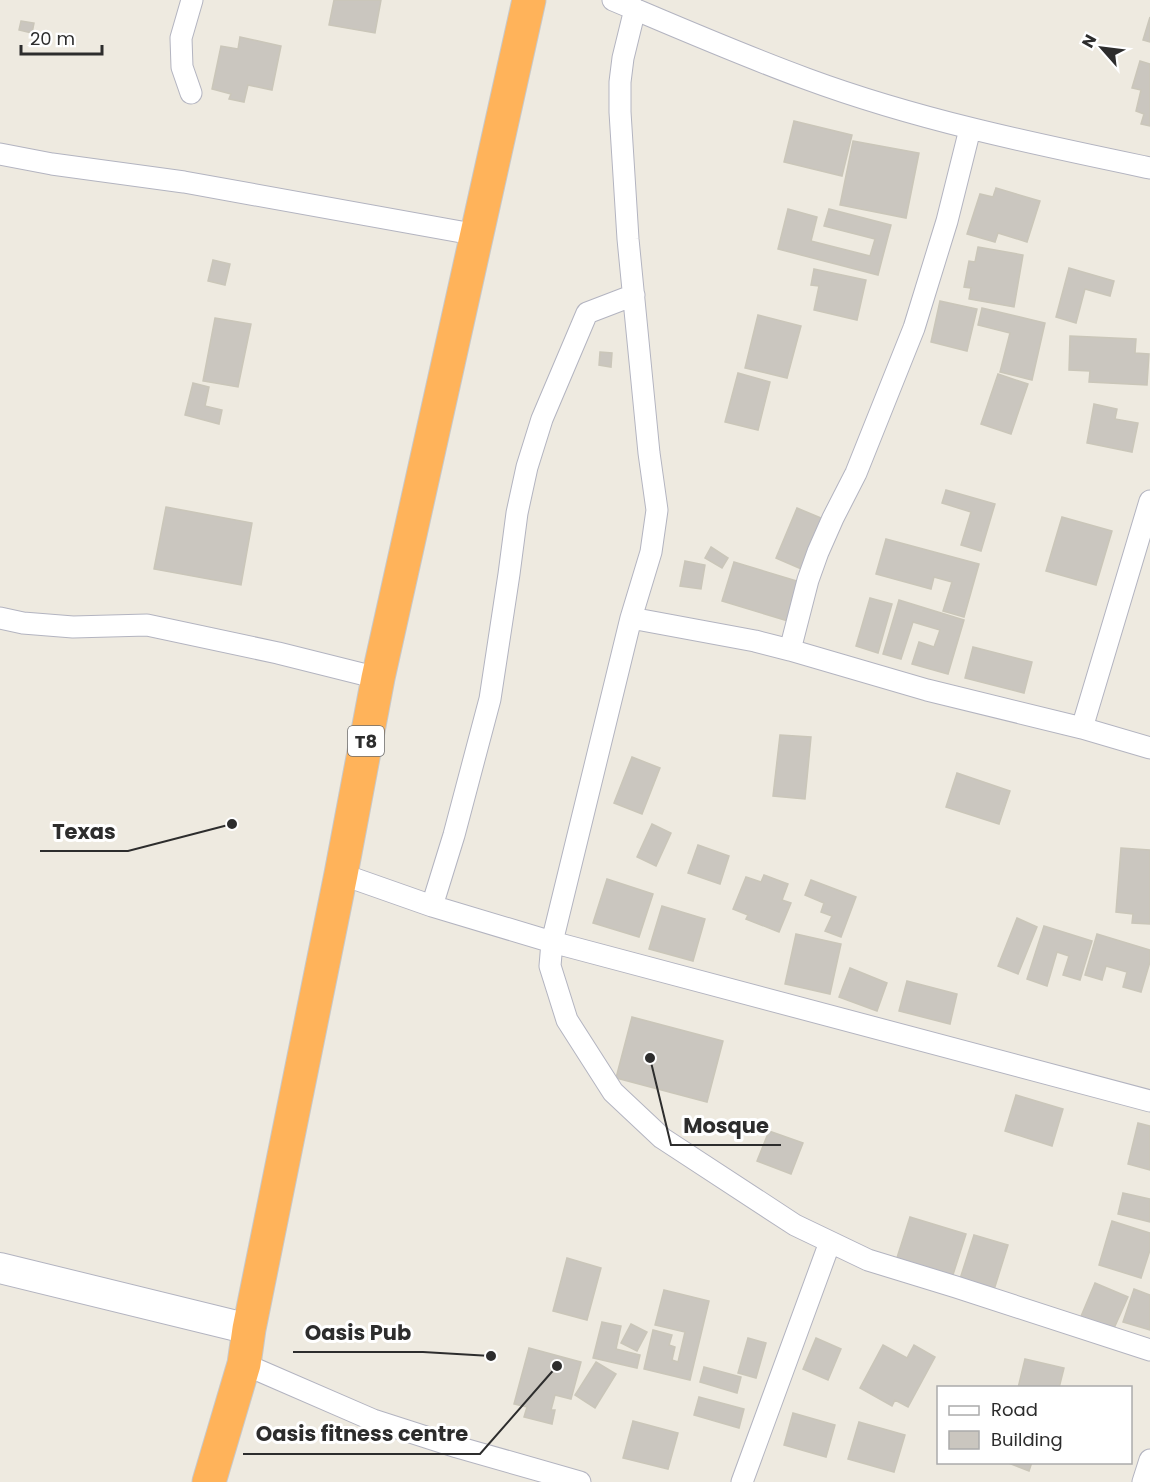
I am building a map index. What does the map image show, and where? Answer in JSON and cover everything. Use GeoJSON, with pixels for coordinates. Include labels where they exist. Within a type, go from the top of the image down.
{"type":"FeatureCollection","features":[{"type":"Feature","properties":{"kind":"highway","name":"T8"},"geometry":{"type":"LineString","coordinates":[[209,1482],[244,1364],[249,1329],[341,874],[378,678],[529,0]]}},
{"type":"Feature","properties":{"kind":"street"},"geometry":{"type":"LineString","coordinates":[[191,93],[182,67],[182,38],[192,0]]}},
{"type":"Feature","properties":{"kind":"street"},"geometry":{"type":"LineString","coordinates":[[613,0],[808,80],[888,106],[970,129],[1150,168]]}},
{"type":"Feature","properties":{"kind":"street"},"geometry":{"type":"LineString","coordinates":[[635,9],[623,58],[620,82],[622,154],[649,453],[657,510],[651,552],[631,618],[552,942],[550,966],[567,1020],[613,1092],[662,1138],[795,1225],[868,1260],[1150,1350]]}},
{"type":"Feature","properties":{"kind":"street"},"geometry":{"type":"LineString","coordinates":[[790,650],[808,580],[818,552],[856,473],[914,328],[947,220],[970,129]]}},
{"type":"Feature","properties":{"kind":"street"},"geometry":{"type":"LineString","coordinates":[[0,154],[52,164],[184,182],[478,235]]}},
{"type":"Feature","properties":{"kind":"street"},"geometry":{"type":"LineString","coordinates":[[432,906],[454,835],[490,699],[517,513],[527,467],[542,419],[587,313],[634,295]]}},
{"type":"Feature","properties":{"kind":"street"},"geometry":{"type":"LineString","coordinates":[[1082,728],[1150,501]]}},
{"type":"Feature","properties":{"kind":"street"},"geometry":{"type":"LineString","coordinates":[[0,618],[23,623],[73,627],[147,625],[278,653],[378,678]]}},
{"type":"Feature","properties":{"kind":"street"},"geometry":{"type":"LineString","coordinates":[[631,618],[755,641],[927,690],[1082,728],[1150,748]]}},
{"type":"Feature","properties":{"kind":"street"},"geometry":{"type":"LineString","coordinates":[[341,874],[432,906],[552,942],[1150,1101]]}},
{"type":"Feature","properties":{"kind":"street"},"geometry":{"type":"LineString","coordinates":[[741,1482],[830,1242]]}},
{"type":"Feature","properties":{"kind":"street"},"geometry":{"type":"LineString","coordinates":[[0,1268],[249,1329]]}},
{"type":"Feature","properties":{"kind":"street"},"geometry":{"type":"LineString","coordinates":[[244,1364],[373,1420],[580,1482]]}},
{"type":"Feature","properties":{"kind":"street"},"geometry":{"type":"LineString","coordinates":[[1143,1482],[1150,1460]]}},
{"type":"Feature","properties":{"kind":"building"},"geometry":{"type":"Polygon","coordinates":[[[334,0],[381,0],[375,33],[329,25],[334,0]]]}},
{"type":"Feature","properties":{"kind":"building"},"geometry":{"type":"Polygon","coordinates":[[[1150,17],[1150,42],[1143,40],[1150,17]]]}},
{"type":"Feature","properties":{"kind":"building"},"geometry":{"type":"Polygon","coordinates":[[[21,21],[34,23],[32,33],[19,30],[21,21]]]}},
{"type":"Feature","properties":{"kind":"building"},"geometry":{"type":"Polygon","coordinates":[[[240,37],[281,46],[272,90],[248,85],[244,102],[229,99],[231,94],[212,89],[221,46],[238,49],[240,37]]]}},
{"type":"Feature","properties":{"kind":"building"},"geometry":{"type":"Polygon","coordinates":[[[1140,61],[1150,64],[1150,126],[1141,124],[1144,114],[1136,111],[1141,90],[1132,88],[1140,61]]]}},
{"type":"Feature","properties":{"kind":"building"},"geometry":{"type":"Polygon","coordinates":[[[794,121],[852,135],[842,176],[784,162],[794,121]]]}},
{"type":"Feature","properties":{"kind":"building"},"geometry":{"type":"Polygon","coordinates":[[[853,141],[919,153],[906,218],[840,205],[853,141]]]}},
{"type":"Feature","properties":{"kind":"building"},"geometry":{"type":"Polygon","coordinates":[[[996,188],[1040,201],[1027,242],[998,233],[995,242],[967,234],[980,194],[993,197],[996,188]]]}},
{"type":"Feature","properties":{"kind":"building"},"geometry":{"type":"Polygon","coordinates":[[[788,209],[817,217],[811,241],[870,256],[875,239],[824,226],[829,209],[891,225],[878,275],[778,249],[788,209]]]}},
{"type":"Feature","properties":{"kind":"building"},"geometry":{"type":"Polygon","coordinates":[[[978,247],[1023,255],[1014,307],[969,299],[971,288],[964,287],[969,261],[975,262],[978,247]]]}},
{"type":"Feature","properties":{"kind":"building"},"geometry":{"type":"Polygon","coordinates":[[[213,260],[230,264],[225,285],[208,281],[213,260]]]}},
{"type":"Feature","properties":{"kind":"building"},"geometry":{"type":"Polygon","coordinates":[[[1069,268],[1114,281],[1110,296],[1085,289],[1076,323],[1056,317],[1069,268]]]}},
{"type":"Feature","properties":{"kind":"building"},"geometry":{"type":"Polygon","coordinates":[[[814,269],[866,280],[857,320],[814,310],[819,286],[811,285],[814,269]]]}},
{"type":"Feature","properties":{"kind":"building"},"geometry":{"type":"Polygon","coordinates":[[[940,301],[977,309],[967,351],[931,342],[940,301]]]}},
{"type":"Feature","properties":{"kind":"building"},"geometry":{"type":"Polygon","coordinates":[[[982,308],[1045,323],[1032,380],[1000,372],[1010,333],[978,325],[982,308]]]}},
{"type":"Feature","properties":{"kind":"building"},"geometry":{"type":"Polygon","coordinates":[[[758,315],[801,326],[787,378],[745,368],[758,315]]]}},
{"type":"Feature","properties":{"kind":"building"},"geometry":{"type":"Polygon","coordinates":[[[215,318],[251,324],[238,387],[203,381],[215,318]]]}},
{"type":"Feature","properties":{"kind":"building"},"geometry":{"type":"Polygon","coordinates":[[[1070,336],[1136,339],[1135,353],[1149,354],[1147,385],[1089,382],[1090,371],[1069,370],[1070,336]]]}},
{"type":"Feature","properties":{"kind":"building"},"geometry":{"type":"Polygon","coordinates":[[[600,352],[612,353],[611,367],[599,365],[600,352]]]}},
{"type":"Feature","properties":{"kind":"building"},"geometry":{"type":"Polygon","coordinates":[[[738,373],[770,382],[758,430],[725,422],[738,373]]]}},
{"type":"Feature","properties":{"kind":"building"},"geometry":{"type":"Polygon","coordinates":[[[998,374],[1028,384],[1011,434],[981,424],[998,374]]]}},
{"type":"Feature","properties":{"kind":"building"},"geometry":{"type":"Polygon","coordinates":[[[193,383],[209,387],[205,406],[222,410],[219,424],[185,415],[193,383]]]}},
{"type":"Feature","properties":{"kind":"building"},"geometry":{"type":"Polygon","coordinates":[[[1094,404],[1117,409],[1115,419],[1138,423],[1132,452],[1087,443],[1094,404]]]}},
{"type":"Feature","properties":{"kind":"building"},"geometry":{"type":"Polygon","coordinates":[[[946,490],[995,504],[981,551],[961,545],[971,512],[942,503],[946,490]]]}},
{"type":"Feature","properties":{"kind":"building"},"geometry":{"type":"Polygon","coordinates":[[[166,507],[252,523],[241,585],[154,569],[166,507]]]}},
{"type":"Feature","properties":{"kind":"building"},"geometry":{"type":"Polygon","coordinates":[[[797,508],[828,521],[806,571],[776,558],[797,508]]]}},
{"type":"Feature","properties":{"kind":"building"},"geometry":{"type":"Polygon","coordinates":[[[1062,517],[1112,531],[1096,585],[1046,571],[1062,517]]]}},
{"type":"Feature","properties":{"kind":"building"},"geometry":{"type":"Polygon","coordinates":[[[886,539],[979,564],[964,617],[943,611],[952,582],[934,577],[931,589],[876,574],[886,539]]]}},
{"type":"Feature","properties":{"kind":"building"},"geometry":{"type":"Polygon","coordinates":[[[711,547],[728,558],[722,568],[705,558],[711,547]]]}},
{"type":"Feature","properties":{"kind":"building"},"geometry":{"type":"Polygon","coordinates":[[[685,561],[705,565],[701,589],[680,586],[685,561]]]}},
{"type":"Feature","properties":{"kind":"building"},"geometry":{"type":"Polygon","coordinates":[[[734,562],[800,582],[788,621],[722,601],[734,562]]]}},
{"type":"Feature","properties":{"kind":"building"},"geometry":{"type":"Polygon","coordinates":[[[870,598],[892,604],[878,653],[856,646],[870,598]]]}},
{"type":"Feature","properties":{"kind":"building"},"geometry":{"type":"Polygon","coordinates":[[[899,600],[964,620],[948,674],[912,664],[919,642],[934,647],[940,630],[913,622],[901,659],[883,654],[899,600]]]}},
{"type":"Feature","properties":{"kind":"building"},"geometry":{"type":"Polygon","coordinates":[[[973,647],[1032,662],[1024,693],[965,678],[973,647]]]}},
{"type":"Feature","properties":{"kind":"building"},"geometry":{"type":"Polygon","coordinates":[[[780,735],[811,737],[805,799],[773,796],[780,735]]]}},
{"type":"Feature","properties":{"kind":"building"},"geometry":{"type":"Polygon","coordinates":[[[632,757],[660,768],[642,814],[614,803],[632,757]]]}},
{"type":"Feature","properties":{"kind":"building"},"geometry":{"type":"Polygon","coordinates":[[[957,773],[1010,791],[999,824],[946,807],[957,773]]]}},
{"type":"Feature","properties":{"kind":"building"},"geometry":{"type":"Polygon","coordinates":[[[652,824],[671,833],[656,866],[637,857],[652,824]]]}},
{"type":"Feature","properties":{"kind":"building"},"geometry":{"type":"Polygon","coordinates":[[[698,845],[729,856],[720,884],[688,873],[698,845]]]}},
{"type":"Feature","properties":{"kind":"building"},"geometry":{"type":"Polygon","coordinates":[[[1121,848],[1150,850],[1150,924],[1132,923],[1133,914],[1116,912],[1121,848]]]}},
{"type":"Feature","properties":{"kind":"building"},"geometry":{"type":"Polygon","coordinates":[[[764,875],[788,884],[782,900],[791,903],[779,932],[746,919],[748,915],[733,909],[746,877],[761,882],[764,875]]]}},
{"type":"Feature","properties":{"kind":"building"},"geometry":{"type":"Polygon","coordinates":[[[607,879],[653,894],[639,937],[593,923],[607,879]]]}},
{"type":"Feature","properties":{"kind":"building"},"geometry":{"type":"Polygon","coordinates":[[[811,880],[856,897],[841,937],[825,931],[832,916],[821,912],[824,903],[805,895],[811,880]]]}},
{"type":"Feature","properties":{"kind":"building"},"geometry":{"type":"Polygon","coordinates":[[[662,906],[705,919],[693,961],[649,949],[662,906]]]}},
{"type":"Feature","properties":{"kind":"building"},"geometry":{"type":"Polygon","coordinates":[[[1017,918],[1037,927],[1018,974],[998,966],[1017,918]]]}},
{"type":"Feature","properties":{"kind":"building"},"geometry":{"type":"Polygon","coordinates":[[[1044,926],[1092,941],[1080,980],[1063,975],[1069,956],[1057,952],[1047,986],[1027,979],[1044,926]]]}},
{"type":"Feature","properties":{"kind":"building"},"geometry":{"type":"Polygon","coordinates":[[[796,934],[841,944],[830,994],[785,984],[796,934]]]}},
{"type":"Feature","properties":{"kind":"building"},"geometry":{"type":"Polygon","coordinates":[[[1097,934],[1150,950],[1150,962],[1141,992],[1123,987],[1127,972],[1106,966],[1102,980],[1085,975],[1097,934]]]}},
{"type":"Feature","properties":{"kind":"building"},"geometry":{"type":"Polygon","coordinates":[[[850,968],[887,983],[877,1011],[839,997],[850,968]]]}},
{"type":"Feature","properties":{"kind":"building"},"geometry":{"type":"Polygon","coordinates":[[[907,981],[957,994],[950,1024],[899,1011],[907,981]]]}},
{"type":"Feature","properties":{"kind":"building"},"geometry":{"type":"Polygon","coordinates":[[[632,1017],[723,1041],[707,1102],[616,1078],[632,1017]]]}},
{"type":"Feature","properties":{"kind":"building"},"geometry":{"type":"Polygon","coordinates":[[[1016,1095],[1063,1109],[1052,1146],[1005,1131],[1016,1095]]]}},
{"type":"Feature","properties":{"kind":"building"},"geometry":{"type":"Polygon","coordinates":[[[1138,1123],[1150,1126],[1150,1170],[1128,1164],[1138,1123]]]}},
{"type":"Feature","properties":{"kind":"building"},"geometry":{"type":"Polygon","coordinates":[[[769,1131],[803,1143],[791,1174],[757,1161],[769,1131]]]}},
{"type":"Feature","properties":{"kind":"building"},"geometry":{"type":"Polygon","coordinates":[[[1123,1193],[1150,1199],[1150,1222],[1118,1214],[1123,1193]]]}},
{"type":"Feature","properties":{"kind":"building"},"geometry":{"type":"Polygon","coordinates":[[[910,1217],[966,1234],[951,1281],[895,1264],[910,1217]]]}},
{"type":"Feature","properties":{"kind":"building"},"geometry":{"type":"Polygon","coordinates":[[[1112,1221],[1150,1233],[1150,1250],[1141,1278],[1099,1265],[1112,1221]]]}},
{"type":"Feature","properties":{"kind":"building"},"geometry":{"type":"Polygon","coordinates":[[[974,1235],[1008,1245],[993,1293],[959,1282],[974,1235]]]}},
{"type":"Feature","properties":{"kind":"building"},"geometry":{"type":"Polygon","coordinates":[[[567,1258],[601,1268],[587,1320],[553,1311],[567,1258]]]}},
{"type":"Feature","properties":{"kind":"building"},"geometry":{"type":"Polygon","coordinates":[[[1095,1283],[1128,1297],[1111,1335],[1079,1321],[1095,1283]]]}},
{"type":"Feature","properties":{"kind":"building"},"geometry":{"type":"Polygon","coordinates":[[[1134,1289],[1150,1295],[1150,1330],[1123,1322],[1134,1289]]]}},
{"type":"Feature","properties":{"kind":"building"},"geometry":{"type":"Polygon","coordinates":[[[664,1290],[709,1301],[690,1380],[644,1369],[653,1330],[672,1335],[669,1345],[675,1347],[672,1360],[678,1362],[685,1332],[655,1325],[664,1290]]]}},
{"type":"Feature","properties":{"kind":"building"},"geometry":{"type":"Polygon","coordinates":[[[602,1322],[621,1326],[616,1349],[640,1355],[637,1368],[593,1358],[602,1322]]]}},
{"type":"Feature","properties":{"kind":"building"},"geometry":{"type":"Polygon","coordinates":[[[631,1324],[647,1332],[637,1351],[621,1343],[631,1324]]]}},
{"type":"Feature","properties":{"kind":"building"},"geometry":{"type":"Polygon","coordinates":[[[748,1338],[766,1343],[756,1378],[738,1373],[748,1338]]]}},
{"type":"Feature","properties":{"kind":"building"},"geometry":{"type":"Polygon","coordinates":[[[816,1338],[841,1349],[828,1380],[803,1369],[816,1338]]]}},
{"type":"Feature","properties":{"kind":"building"},"geometry":{"type":"Polygon","coordinates":[[[883,1345],[907,1358],[914,1345],[935,1357],[908,1407],[895,1400],[892,1406],[860,1388],[883,1345]]]}},
{"type":"Feature","properties":{"kind":"building"},"geometry":{"type":"Polygon","coordinates":[[[529,1348],[581,1362],[571,1399],[555,1395],[551,1410],[555,1410],[552,1424],[524,1417],[527,1407],[514,1404],[529,1348]]]}},
{"type":"Feature","properties":{"kind":"building"},"geometry":{"type":"Polygon","coordinates":[[[1025,1359],[1064,1368],[1060,1386],[1018,1386],[1025,1359]]]}},
{"type":"Feature","properties":{"kind":"building"},"geometry":{"type":"Polygon","coordinates":[[[596,1362],[616,1374],[595,1408],[575,1395],[596,1362]]]}},
{"type":"Feature","properties":{"kind":"building"},"geometry":{"type":"Polygon","coordinates":[[[704,1367],[741,1377],[737,1393],[700,1382],[704,1367]]]}},
{"type":"Feature","properties":{"kind":"building"},"geometry":{"type":"Polygon","coordinates":[[[699,1397],[744,1409],[739,1428],[694,1415],[699,1397]]]}},
{"type":"Feature","properties":{"kind":"building"},"geometry":{"type":"Polygon","coordinates":[[[793,1413],[835,1425],[826,1457],[784,1445],[793,1413]]]}},
{"type":"Feature","properties":{"kind":"building"},"geometry":{"type":"Polygon","coordinates":[[[633,1421],[678,1433],[668,1469],[623,1458],[633,1421]]]}},
{"type":"Feature","properties":{"kind":"building"},"geometry":{"type":"Polygon","coordinates":[[[859,1422],[905,1435],[894,1472],[848,1459],[859,1422]]]}},
{"type":"Feature","properties":{"kind":"building"},"geometry":{"type":"Polygon","coordinates":[[[1011,1464],[1031,1464],[1029,1471],[1011,1464]]]}},
{"type":"Feature","properties":{"kind":"place","name":"Texas"},"geometry":{"type":"Point","coordinates":[232,824]}},
{"type":"Feature","properties":{"kind":"place","name":"Mosque"},"geometry":{"type":"Point","coordinates":[650,1058]}},
{"type":"Feature","properties":{"kind":"place","name":"Oasis Pub"},"geometry":{"type":"Point","coordinates":[491,1356]}},
{"type":"Feature","properties":{"kind":"place","name":"Oasis fitness centre"},"geometry":{"type":"Point","coordinates":[557,1366]}}]}
